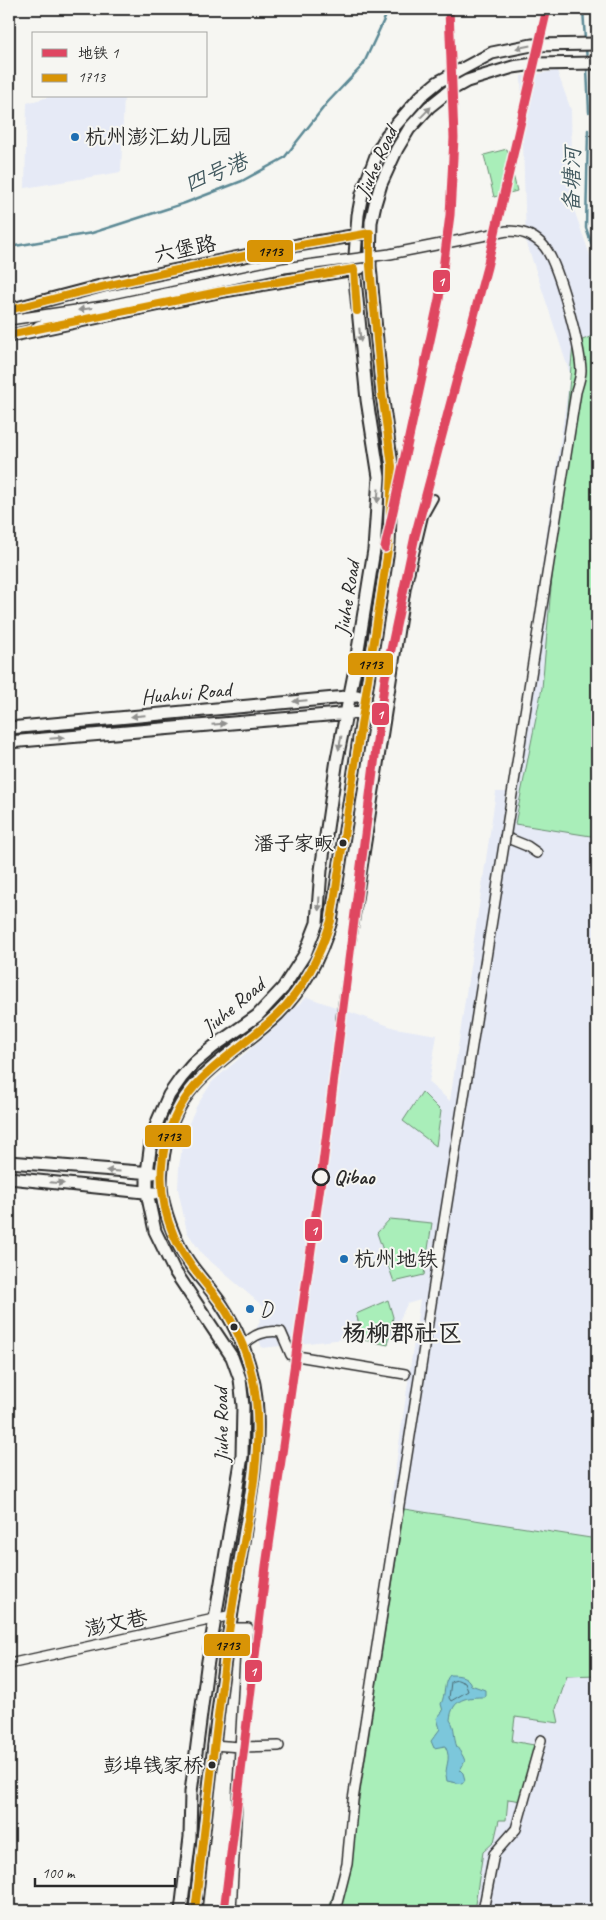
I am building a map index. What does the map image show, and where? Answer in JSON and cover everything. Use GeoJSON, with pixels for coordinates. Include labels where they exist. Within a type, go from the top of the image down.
{"type":"FeatureCollection","features":[{"type":"Feature","properties":{"kind":"street","name":"Jiuhe Road"},"geometry":{"type":"LineString","coordinates":[[181,1911],[190,1836],[191,1792],[207,1667],[242,1456],[243,1406],[240,1379],[232,1357],[174,1270],[155,1231],[146,1193],[147,1173],[151,1142],[158,1120],[181,1078],[207,1052],[257,1016],[283,988],[297,968],[317,922],[320,906],[321,870],[337,759],[350,697],[374,550],[379,477],[367,400],[354,269],[358,215],[362,194],[377,153],[387,135],[421,96],[438,82],[492,54],[532,45],[597,44]]}},
{"type":"Feature","properties":{"kind":"street","name":"Jiuhe Road"},"geometry":{"type":"LineString","coordinates":[[194,1911],[213,1745],[253,1478],[258,1424],[254,1384],[243,1346],[222,1305],[177,1243],[162,1194],[162,1174],[167,1138],[174,1118],[192,1087],[202,1076],[280,1012],[298,991],[323,947],[331,921],[389,543],[392,466],[382,394],[370,266],[370,233],[381,184],[397,149],[410,129],[429,107],[449,91],[467,81],[486,74],[523,65],[597,63]]}},
{"type":"Feature","properties":{"kind":"street"},"geometry":{"type":"LineString","coordinates":[[9,336],[60,318],[110,305],[284,268],[390,254],[507,231],[519,231],[530,234],[543,245],[551,258],[559,276],[580,358],[581,373],[505,837],[353,1800],[347,1864],[335,1911]]}},
{"type":"Feature","properties":{"kind":"street","name":"六堡路"},"geometry":{"type":"LineString","coordinates":[[9,310],[114,283],[289,247],[370,233]]}},
{"type":"Feature","properties":{"kind":"street"},"geometry":{"type":"LineString","coordinates":[[21,332],[218,292],[370,266]]}},
{"type":"Feature","properties":{"kind":"street"},"geometry":{"type":"LineString","coordinates":[[9,320],[110,305]]}},
{"type":"Feature","properties":{"kind":"street"},"geometry":{"type":"LineString","coordinates":[[340,1019],[407,586],[424,516],[434,498]]}},
{"type":"Feature","properties":{"kind":"street","name":"Huahui Road"},"geometry":{"type":"LineString","coordinates":[[9,728],[366,695]]}},
{"type":"Feature","properties":{"kind":"street","name":"Huahui Road"},"geometry":{"type":"LineString","coordinates":[[9,742],[363,712]]}},
{"type":"Feature","properties":{"kind":"street"},"geometry":{"type":"LineString","coordinates":[[505,837],[537,853]]}},
{"type":"Feature","properties":{"kind":"street"},"geometry":{"type":"LineString","coordinates":[[9,1162],[162,1174]]}},
{"type":"Feature","properties":{"kind":"street"},"geometry":{"type":"LineString","coordinates":[[9,1178],[162,1194]]}},
{"type":"Feature","properties":{"kind":"street"},"geometry":{"type":"LineString","coordinates":[[243,1346],[250,1339],[269,1330],[281,1332],[291,1355],[405,1374]]}},
{"type":"Feature","properties":{"kind":"street","name":"澎文巷"},"geometry":{"type":"LineString","coordinates":[[9,1664],[232,1615]]}},
{"type":"Feature","properties":{"kind":"street"},"geometry":{"type":"LineString","coordinates":[[230,1628],[248,1628],[231,1911]]}},
{"type":"Feature","properties":{"kind":"street"},"geometry":{"type":"LineString","coordinates":[[483,1911],[494,1854],[516,1829],[540,1740]]}},
{"type":"Feature","properties":{"kind":"street"},"geometry":{"type":"LineString","coordinates":[[213,1745],[240,1747],[279,1746]]}},
{"type":"Feature","properties":{"kind":"street"},"geometry":{"type":"LineString","coordinates":[[9,1901],[10,1911]]}},
{"type":"Feature","properties":{"kind":"shaded area"},"geometry":{"type":"Polygon","coordinates":[[[557,71],[571,110],[573,207],[597,275],[597,1911],[328,1911],[355,1825],[404,1510],[390,1506],[420,1300],[407,1304],[388,1345],[354,1338],[262,1348],[256,1330],[265,1308],[202,1254],[187,1232],[178,1189],[179,1167],[184,1135],[196,1107],[212,1082],[278,1025],[307,997],[395,1028],[437,1035],[429,1083],[450,1101],[496,792],[509,792],[570,374],[526,241],[521,76],[557,71]]]}},
{"type":"Feature","properties":{"kind":"shaded area","name":"杭州澎汇幼儿园"},"geometry":{"type":"Polygon","coordinates":[[[45,98],[124,98],[121,172],[25,188],[27,103],[45,98]]]}},
{"type":"Feature","properties":{"kind":"green space"},"geometry":{"type":"Polygon","coordinates":[[[507,149],[517,191],[494,197],[484,155],[507,149]]]}},
{"type":"Feature","properties":{"kind":"green space"},"geometry":{"type":"Polygon","coordinates":[[[597,334],[597,837],[515,824],[542,688],[573,344],[597,334]]]}},
{"type":"Feature","properties":{"kind":"green space"},"geometry":{"type":"Polygon","coordinates":[[[422,1092],[441,1111],[436,1146],[403,1121],[422,1092]]]}},
{"type":"Feature","properties":{"kind":"green space"},"geometry":{"type":"Polygon","coordinates":[[[390,1219],[432,1223],[424,1275],[394,1282],[377,1233],[390,1219]]]}},
{"type":"Feature","properties":{"kind":"green space"},"geometry":{"type":"Polygon","coordinates":[[[388,1300],[393,1317],[388,1345],[354,1338],[359,1324],[356,1314],[388,1300]]]}},
{"type":"Feature","properties":{"kind":"green space"},"geometry":{"type":"Polygon","coordinates":[[[404,1509],[597,1539],[597,1675],[567,1676],[556,1709],[559,1723],[515,1717],[512,1741],[534,1745],[522,1801],[508,1799],[506,1820],[499,1820],[494,1842],[483,1852],[474,1911],[328,1911],[355,1825],[404,1509]]]}},
{"type":"Feature","properties":{"kind":"water"},"geometry":{"type":"Polygon","coordinates":[[[450,1675],[463,1677],[471,1685],[485,1690],[485,1697],[462,1700],[457,1703],[451,1713],[450,1720],[456,1744],[465,1761],[460,1770],[465,1780],[462,1784],[447,1781],[448,1756],[445,1746],[434,1748],[431,1741],[440,1729],[437,1718],[443,1711],[441,1704],[446,1681],[450,1675]]]}},
{"type":"Feature","properties":{"kind":"waterway","name":"四号港"},"geometry":{"type":"LineString","coordinates":[[9,247],[92,233],[185,203],[242,181],[284,158],[327,103],[363,65],[389,9]]}},
{"type":"Feature","properties":{"kind":"waterway","name":"备塘河"},"geometry":{"type":"LineString","coordinates":[[583,9],[585,40]]}},
{"type":"Feature","properties":{"kind":"waterway","name":"备塘河"},"geometry":{"type":"LineString","coordinates":[[586,48],[587,60]]}},
{"type":"Feature","properties":{"kind":"waterway","name":"备塘河"},"geometry":{"type":"LineString","coordinates":[[587,68],[589,112]]}},
{"type":"Feature","properties":{"kind":"waterway","name":"备塘河"},"geometry":{"type":"LineString","coordinates":[[588,130],[586,228],[597,259]]}},
{"type":"Feature","properties":{"kind":"metro line","name":"1"},"geometry":{"type":"LineString","coordinates":[[385,548],[439,299],[450,215],[454,138],[449,9]]}},
{"type":"Feature","properties":{"kind":"metro line","name":"1"},"geometry":{"type":"LineString","coordinates":[[224,1911],[266,1566],[321,1179],[385,678],[415,536],[487,267],[547,9]]}},
{"type":"Feature","properties":{"kind":"transit line","name":"1713"},"geometry":{"type":"LineString","coordinates":[[9,310],[189,267],[370,233],[370,266],[382,394],[392,466],[389,543],[331,921],[322,947],[296,994],[278,1014],[212,1069],[184,1100],[174,1119],[163,1158],[162,1191],[169,1222],[182,1251],[223,1307],[237,1333],[246,1355],[256,1400],[257,1451],[251,1502],[233,1604],[195,1911]]}},
{"type":"Feature","properties":{"kind":"transit line","name":"1713"},"geometry":{"type":"LineString","coordinates":[[13,334],[218,292],[354,269],[357,311]]}},
{"type":"Feature","properties":{"kind":"place","name":"杭州澎汇幼儿园"},"geometry":{"type":"Point","coordinates":[75,137]}},
{"type":"Feature","properties":{"kind":"place","name":"潘子家畈"},"geometry":{"type":"Point","coordinates":[343,843]}},
{"type":"Feature","properties":{"kind":"place","name":"Qibao"},"geometry":{"type":"Point","coordinates":[321,1177]}},
{"type":"Feature","properties":{"kind":"place","name":"杭州地铁"},"geometry":{"type":"Point","coordinates":[344,1259]}},
{"type":"Feature","properties":{"kind":"place","name":"D"},"geometry":{"type":"Point","coordinates":[250,1309]}},
{"type":"Feature","properties":{"kind":"place","name":"彭埠钱家桥"},"geometry":{"type":"Point","coordinates":[212,1765]}},
{"type":"Feature","properties":{"kind":"district","name":"杨柳郡社区"},"geometry":{"type":"Point","coordinates":[402,1333]}}]}
